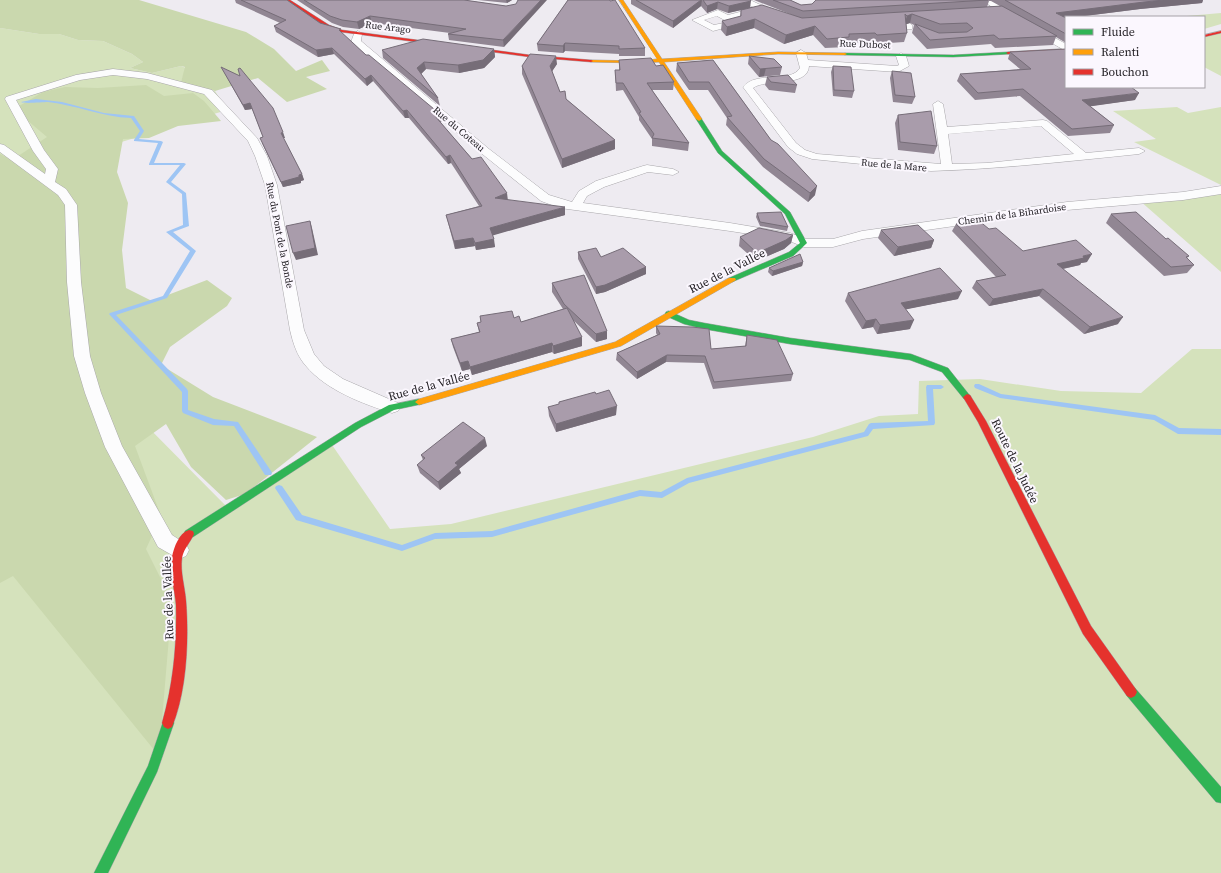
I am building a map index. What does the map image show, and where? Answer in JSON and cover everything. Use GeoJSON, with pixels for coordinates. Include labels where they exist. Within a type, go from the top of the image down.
{"type":"FeatureCollection","features":[{"type":"Feature","properties":{"kind":"street","name":"Rue Arago"},"geometry":{"type":"LineString","coordinates":[[287,0],[327,26],[358,34],[565,59],[622,62],[662,60]]}},
{"type":"Feature","properties":{"kind":"street"},"geometry":{"type":"LineString","coordinates":[[621,0],[662,60],[720,152],[788,213],[804,243]]}},
{"type":"Feature","properties":{"kind":"street"},"geometry":{"type":"LineString","coordinates":[[743,0],[787,18]]}},
{"type":"Feature","properties":{"kind":"street"},"geometry":{"type":"LineString","coordinates":[[986,0],[999,10],[1065,48]]}},
{"type":"Feature","properties":{"kind":"street"},"geometry":{"type":"LineString","coordinates":[[727,18],[762,9]]}},
{"type":"Feature","properties":{"kind":"street"},"geometry":{"type":"LineString","coordinates":[[983,11],[999,10]]}},
{"type":"Feature","properties":{"kind":"street"},"geometry":{"type":"LineString","coordinates":[[914,16],[895,17],[909,27],[920,32]]}},
{"type":"Feature","properties":{"kind":"street"},"geometry":{"type":"LineString","coordinates":[[871,30],[909,27]]}},
{"type":"Feature","properties":{"kind":"street"},"geometry":{"type":"LineString","coordinates":[[1205,36],[1221,32]]}},
{"type":"Feature","properties":{"kind":"street","name":"Rue du Coteau"},"geometry":{"type":"LineString","coordinates":[[358,34],[356,42],[485,151],[545,198],[554,202],[575,206],[790,237],[804,243]]}},
{"type":"Feature","properties":{"kind":"street","name":"Rue Dubost"},"geometry":{"type":"LineString","coordinates":[[901,56],[954,56],[1065,49]]}},
{"type":"Feature","properties":{"kind":"street"},"geometry":{"type":"LineString","coordinates":[[662,60],[803,58],[898,69],[904,66],[901,56]]}},
{"type":"Feature","properties":{"kind":"street","name":"Rue de la Mare"},"geometry":{"type":"LineString","coordinates":[[803,58],[804,71],[797,76],[759,81],[748,87],[753,96],[796,148],[816,156],[921,168],[947,168],[1139,151]]}},
{"type":"Feature","properties":{"kind":"street","name":"Rue du Pont de la Bonde"},"geometry":{"type":"LineString","coordinates":[[49,183],[52,169],[29,135],[10,99],[79,77],[113,72],[147,76],[208,92],[245,130],[253,140],[261,156],[271,185],[297,330],[302,347],[311,362],[322,372],[342,384],[392,407]]}},
{"type":"Feature","properties":{"kind":"street"},"geometry":{"type":"LineString","coordinates":[[938,104],[947,168]]}},
{"type":"Feature","properties":{"kind":"street"},"geometry":{"type":"LineString","coordinates":[[942,131],[1039,123],[1047,125],[1083,156]]}},
{"type":"Feature","properties":{"kind":"street"},"geometry":{"type":"LineString","coordinates":[[0,147],[62,192],[71,205],[74,282],[82,349],[93,393],[114,446],[165,541],[179,550]]}},
{"type":"Feature","properties":{"kind":"street"},"geometry":{"type":"LineString","coordinates":[[575,206],[583,194],[600,184],[647,168],[674,172]]}},
{"type":"Feature","properties":{"kind":"street","name":"Chemin de la Bihardoise"},"geometry":{"type":"LineString","coordinates":[[804,243],[833,243],[862,235],[1067,206],[1183,196],[1221,190]]}},
{"type":"Feature","properties":{"kind":"street","name":"Rue de la Vallée"},"geometry":{"type":"LineString","coordinates":[[101,873],[153,768],[176,698],[181,654],[181,606],[177,559],[182,541],[189,534],[358,425],[392,407],[410,404],[618,344],[669,314],[746,273],[791,254],[804,243]]}},
{"type":"Feature","properties":{"kind":"street","name":"Route de la Judée"},"geometry":{"type":"LineString","coordinates":[[669,314],[687,322],[704,326],[911,357],[944,370],[965,393],[982,421],[1087,630],[1123,683],[1221,797]]}},
{"type":"Feature","properties":{"kind":"green space"},"geometry":{"type":"Polygon","coordinates":[[[0,0],[139,0],[246,32],[274,49],[296,71],[322,60],[330,71],[306,77],[327,89],[287,102],[258,78],[215,91],[181,82],[185,67],[181,66],[152,73],[130,68],[143,62],[132,54],[103,41],[78,40],[59,34],[39,34],[0,28],[0,0]]]}},
{"type":"Feature","properties":{"kind":"green space"},"geometry":{"type":"Polygon","coordinates":[[[1221,13],[1221,24],[1205,29],[1205,16],[1186,16],[1221,13]]]}},
{"type":"Feature","properties":{"kind":"green space"},"geometry":{"type":"Polygon","coordinates":[[[0,28],[39,34],[59,34],[78,40],[103,41],[132,54],[143,62],[130,68],[152,73],[181,66],[186,68],[181,82],[215,91],[227,110],[72,157],[44,322],[228,508],[330,442],[390,529],[451,524],[813,437],[879,416],[918,414],[919,381],[980,379],[1061,391],[1141,393],[1192,349],[1221,349],[1221,873],[0,873],[0,28]]]}},
{"type":"Feature","properties":{"kind":"green space"},"geometry":{"type":"Polygon","coordinates":[[[1221,32],[1221,76],[1205,68],[1205,36],[1221,32]]]}},
{"type":"Feature","properties":{"kind":"green space"},"geometry":{"type":"Polygon","coordinates":[[[146,85],[164,96],[193,93],[204,101],[221,121],[178,126],[149,138],[123,139],[117,172],[128,203],[122,250],[126,288],[152,301],[207,280],[232,298],[227,306],[170,347],[161,365],[213,397],[317,437],[245,494],[226,500],[191,467],[166,424],[135,446],[161,516],[146,549],[172,601],[159,756],[13,576],[0,583],[0,154],[12,160],[47,137],[14,109],[43,92],[65,87],[98,88],[146,85]]]}},
{"type":"Feature","properties":{"kind":"green space"},"geometry":{"type":"Polygon","coordinates":[[[1177,107],[1188,113],[1221,107],[1221,185],[1134,142],[1156,139],[1113,111],[1177,107]]]}},
{"type":"Feature","properties":{"kind":"green space"},"geometry":{"type":"Polygon","coordinates":[[[1221,190],[1221,272],[1139,200],[1221,190]]]}},
{"type":"Feature","properties":{"kind":"building"},"geometry":{"type":"Polygon","coordinates":[[[241,0],[287,0],[320,23],[341,29],[339,30],[366,55],[369,55],[440,114],[435,116],[472,159],[481,157],[507,193],[495,198],[565,207],[490,228],[494,239],[475,243],[473,238],[454,241],[446,215],[482,206],[450,155],[446,157],[407,110],[403,111],[371,75],[365,79],[332,48],[316,50],[274,26],[286,20],[241,0]]]}},
{"type":"Feature","properties":{"kind":"building"},"geometry":{"type":"Polygon","coordinates":[[[304,0],[464,0],[506,6],[516,4],[518,0],[541,0],[503,40],[448,34],[466,29],[370,16],[357,22],[342,20],[330,16],[304,0]]]}},
{"type":"Feature","properties":{"kind":"building"},"geometry":{"type":"Polygon","coordinates":[[[568,0],[615,0],[645,48],[619,49],[619,46],[565,43],[563,46],[537,44],[568,0]]]}},
{"type":"Feature","properties":{"kind":"building"},"geometry":{"type":"Polygon","coordinates":[[[636,0],[701,0],[673,21],[636,0]]]}},
{"type":"Feature","properties":{"kind":"building"},"geometry":{"type":"Polygon","coordinates":[[[703,0],[751,1],[729,6],[718,2],[707,6],[703,0]]]}},
{"type":"Feature","properties":{"kind":"building"},"geometry":{"type":"Polygon","coordinates":[[[773,0],[790,0],[801,5],[812,4],[816,0],[988,0],[803,11],[773,0]]]}},
{"type":"Feature","properties":{"kind":"building"},"geometry":{"type":"Polygon","coordinates":[[[1005,0],[1164,0],[1056,13],[1065,18],[1065,33],[1005,0]]]}},
{"type":"Feature","properties":{"kind":"building"},"geometry":{"type":"Polygon","coordinates":[[[762,5],[802,18],[1002,6],[1057,36],[999,39],[994,35],[930,40],[915,24],[939,33],[967,32],[973,28],[967,23],[940,24],[912,14],[907,16],[905,14],[907,33],[877,35],[875,33],[849,34],[849,37],[827,39],[815,26],[786,35],[755,19],[727,27],[722,21],[741,16],[741,10],[762,5]]]}},
{"type":"Feature","properties":{"kind":"building"},"geometry":{"type":"Polygon","coordinates":[[[423,39],[494,49],[483,60],[458,65],[424,62],[417,68],[438,98],[382,50],[423,39]]]}},
{"type":"Feature","properties":{"kind":"building"},"geometry":{"type":"Polygon","coordinates":[[[1065,49],[1065,88],[1132,88],[1139,93],[1082,100],[1114,125],[1072,129],[1023,89],[978,93],[960,74],[1031,69],[1010,52],[1065,49]]]}},
{"type":"Feature","properties":{"kind":"building"},"geometry":{"type":"Polygon","coordinates":[[[530,54],[556,56],[550,66],[560,92],[565,91],[566,99],[615,140],[562,159],[522,66],[530,54]]]}},
{"type":"Feature","properties":{"kind":"building"},"geometry":{"type":"Polygon","coordinates":[[[749,56],[774,59],[782,67],[760,69],[749,56]]]}},
{"type":"Feature","properties":{"kind":"building"},"geometry":{"type":"Polygon","coordinates":[[[651,58],[656,66],[663,65],[674,82],[647,83],[689,143],[652,138],[654,134],[639,113],[641,112],[623,83],[616,83],[615,70],[620,70],[619,60],[651,58]]]}},
{"type":"Feature","properties":{"kind":"building"},"geometry":{"type":"Polygon","coordinates":[[[713,60],[771,140],[778,144],[817,186],[810,193],[764,159],[727,117],[732,116],[709,82],[689,82],[677,63],[713,60]]]}},
{"type":"Feature","properties":{"kind":"building"},"geometry":{"type":"Polygon","coordinates":[[[833,66],[851,67],[854,91],[834,90],[833,66]]]}},
{"type":"Feature","properties":{"kind":"building"},"geometry":{"type":"Polygon","coordinates":[[[221,67],[240,76],[238,69],[240,68],[273,108],[283,132],[281,133],[302,174],[299,175],[299,177],[281,182],[260,138],[263,137],[250,103],[243,105],[221,67]]]}},
{"type":"Feature","properties":{"kind":"building"},"geometry":{"type":"Polygon","coordinates":[[[892,71],[911,73],[915,97],[895,95],[892,71]]]}},
{"type":"Feature","properties":{"kind":"building"},"geometry":{"type":"Polygon","coordinates":[[[788,75],[797,85],[771,82],[767,77],[788,75]]]}},
{"type":"Feature","properties":{"kind":"building"},"geometry":{"type":"Polygon","coordinates":[[[931,111],[937,146],[900,142],[898,115],[931,111]]]}},
{"type":"Feature","properties":{"kind":"building"},"geometry":{"type":"Polygon","coordinates":[[[781,212],[788,227],[760,222],[757,213],[781,212]]]}},
{"type":"Feature","properties":{"kind":"building"},"geometry":{"type":"Polygon","coordinates":[[[1136,212],[1166,239],[1168,238],[1189,256],[1186,257],[1194,265],[1171,267],[1111,214],[1136,212]]]}},
{"type":"Feature","properties":{"kind":"building"},"geometry":{"type":"Polygon","coordinates":[[[978,220],[989,229],[996,228],[1023,251],[1076,240],[1092,254],[1083,256],[1084,258],[1057,264],[1123,317],[1090,327],[1043,289],[993,299],[976,281],[1006,275],[956,224],[978,220]]]}},
{"type":"Feature","properties":{"kind":"building"},"geometry":{"type":"Polygon","coordinates":[[[310,221],[315,248],[293,253],[286,226],[310,221]]]}},
{"type":"Feature","properties":{"kind":"building"},"geometry":{"type":"Polygon","coordinates":[[[918,225],[934,240],[898,247],[881,230],[918,225]]]}},
{"type":"Feature","properties":{"kind":"building"},"geometry":{"type":"Polygon","coordinates":[[[759,228],[793,235],[786,240],[757,253],[740,237],[759,228]]]}},
{"type":"Feature","properties":{"kind":"building"},"geometry":{"type":"Polygon","coordinates":[[[596,248],[601,257],[623,248],[646,267],[605,285],[596,287],[578,252],[596,248]]]}},
{"type":"Feature","properties":{"kind":"building"},"geometry":{"type":"Polygon","coordinates":[[[800,254],[803,262],[773,271],[769,268],[800,254]]]}},
{"type":"Feature","properties":{"kind":"building"},"geometry":{"type":"Polygon","coordinates":[[[940,268],[962,291],[901,303],[914,320],[880,325],[876,319],[866,321],[848,293],[940,268]]]}},
{"type":"Feature","properties":{"kind":"building"},"geometry":{"type":"Polygon","coordinates":[[[584,275],[607,331],[596,334],[564,304],[552,283],[584,275]]]}},
{"type":"Feature","properties":{"kind":"building"},"geometry":{"type":"Polygon","coordinates":[[[567,308],[582,337],[553,346],[552,343],[470,367],[468,361],[460,363],[451,339],[480,332],[477,323],[481,322],[480,316],[512,311],[514,318],[519,316],[521,322],[567,308]]]}},
{"type":"Feature","properties":{"kind":"building"},"geometry":{"type":"Polygon","coordinates":[[[656,326],[709,329],[711,349],[746,346],[747,335],[777,340],[793,374],[714,382],[705,356],[667,355],[637,372],[617,353],[660,334],[656,326]]]}},
{"type":"Feature","properties":{"kind":"building"},"geometry":{"type":"Polygon","coordinates":[[[609,390],[617,406],[556,424],[548,407],[559,404],[559,402],[595,392],[596,394],[609,390]]]}},
{"type":"Feature","properties":{"kind":"building"},"geometry":{"type":"Polygon","coordinates":[[[463,422],[485,438],[455,463],[458,465],[438,482],[417,465],[425,458],[421,455],[463,422]]]}},
{"type":"Feature","properties":{"kind":"waterway"},"geometry":{"type":"LineString","coordinates":[[23,102],[36,100],[49,101],[104,114],[132,117],[142,131],[136,140],[161,142],[151,164],[184,164],[168,182],[184,193],[186,226],[169,232],[193,251],[165,297],[112,314],[185,391],[185,411],[213,422],[236,424],[268,473]]}},
{"type":"Feature","properties":{"kind":"waterway"},"geometry":{"type":"LineString","coordinates":[[977,386],[1000,396],[1155,418],[1178,431],[1221,432]]}},
{"type":"Feature","properties":{"kind":"waterway"},"geometry":{"type":"LineString","coordinates":[[279,488],[299,518],[402,548],[435,536],[492,534],[640,493],[662,495],[687,481],[866,434],[871,426],[932,423],[929,387],[941,387]]}},
{"type":"Feature","properties":{"kind":"traffic: fast"},"geometry":{"type":"LineString","coordinates":[[845,54],[953,56],[1008,53]]}},
{"type":"Feature","properties":{"kind":"traffic: fast"},"geometry":{"type":"LineString","coordinates":[[699,119],[720,152],[788,213],[804,243],[791,254],[732,280]]}},
{"type":"Feature","properties":{"kind":"traffic: fast"},"geometry":{"type":"LineString","coordinates":[[669,314],[687,322],[704,326],[790,341],[911,357],[945,370],[967,397]]}},
{"type":"Feature","properties":{"kind":"traffic: fast"},"geometry":{"type":"LineString","coordinates":[[189,534],[358,425],[392,407],[419,402]]}},
{"type":"Feature","properties":{"kind":"traffic: fast"},"geometry":{"type":"LineString","coordinates":[[1131,692],[1221,797]]}},
{"type":"Feature","properties":{"kind":"traffic: fast"},"geometry":{"type":"LineString","coordinates":[[101,873],[153,768],[168,723]]}},
{"type":"Feature","properties":{"kind":"traffic: slow"},"geometry":{"type":"LineString","coordinates":[[621,0],[699,119]]}},
{"type":"Feature","properties":{"kind":"traffic: slow"},"geometry":{"type":"LineString","coordinates":[[591,61],[639,62],[778,53],[845,54]]}},
{"type":"Feature","properties":{"kind":"traffic: slow"},"geometry":{"type":"LineString","coordinates":[[419,402],[618,344],[732,280]]}},
{"type":"Feature","properties":{"kind":"traffic: jam"},"geometry":{"type":"LineString","coordinates":[[287,0],[327,26],[341,31],[530,56],[591,61]]}},
{"type":"Feature","properties":{"kind":"traffic: jam"},"geometry":{"type":"LineString","coordinates":[[1205,36],[1221,32]]}},
{"type":"Feature","properties":{"kind":"traffic: jam"},"geometry":{"type":"LineString","coordinates":[[1008,53],[1065,50]]}},
{"type":"Feature","properties":{"kind":"traffic: jam"},"geometry":{"type":"LineString","coordinates":[[967,397],[982,421],[1087,630],[1131,692]]}},
{"type":"Feature","properties":{"kind":"traffic: jam"},"geometry":{"type":"LineString","coordinates":[[168,723],[178,680],[181,637],[181,607],[177,558],[181,545],[189,534]]}}]}
